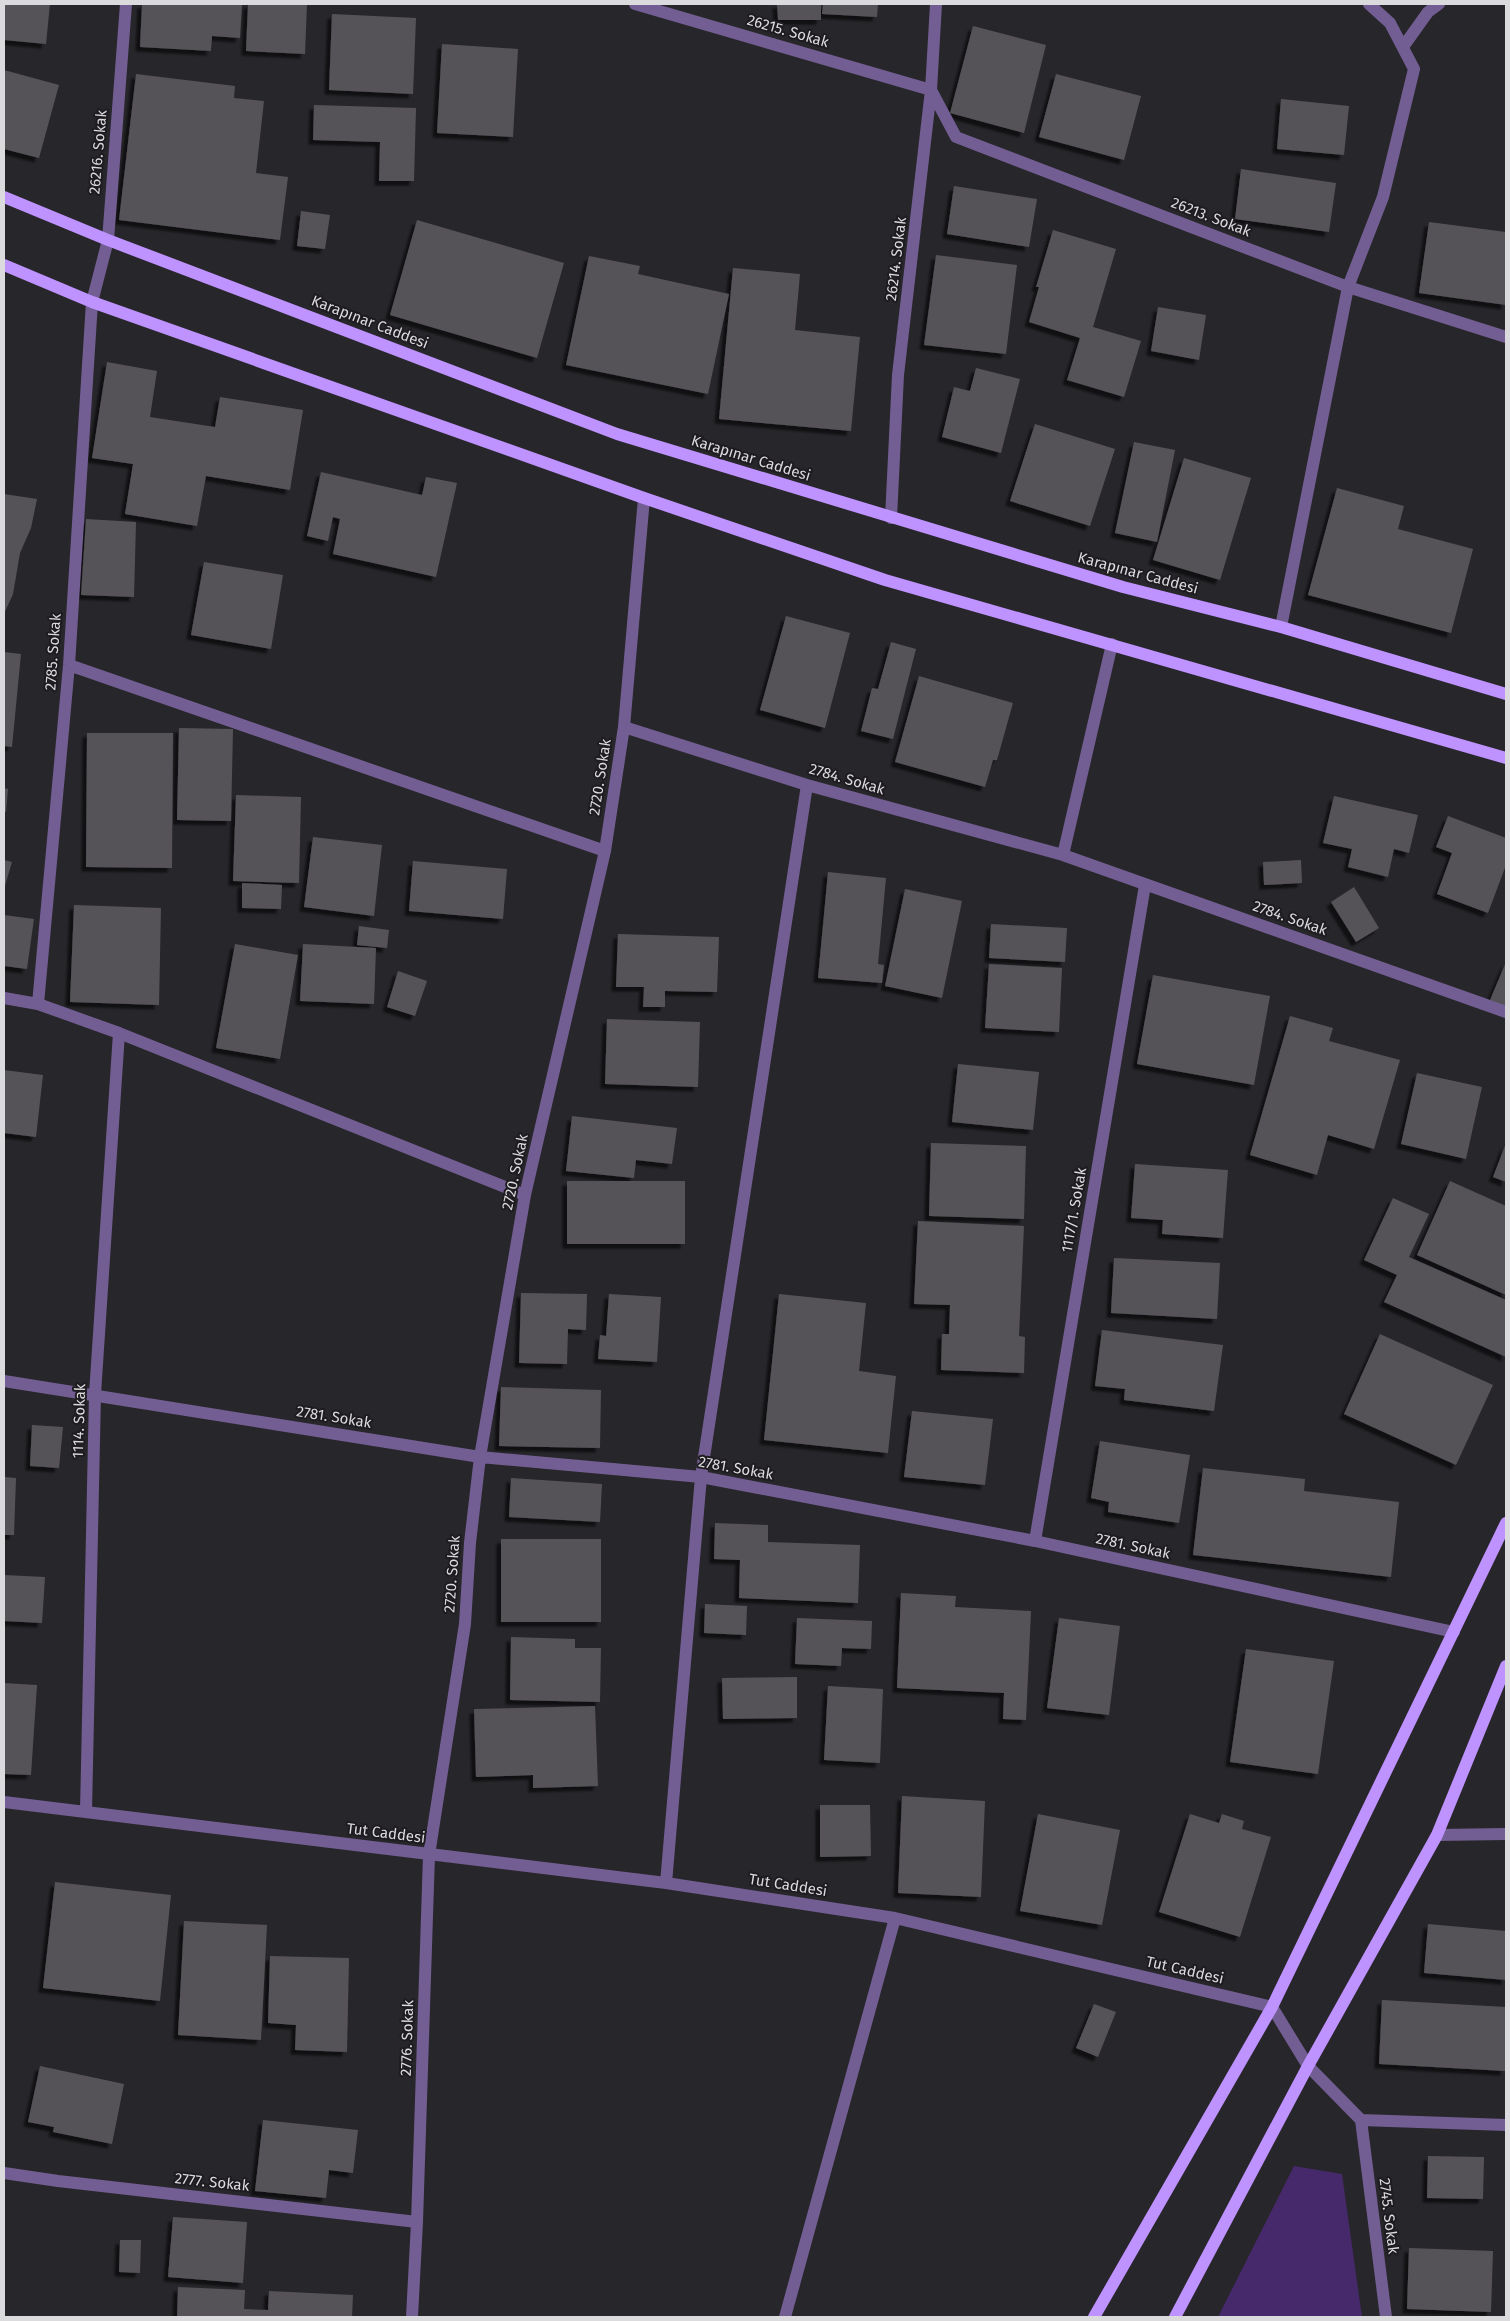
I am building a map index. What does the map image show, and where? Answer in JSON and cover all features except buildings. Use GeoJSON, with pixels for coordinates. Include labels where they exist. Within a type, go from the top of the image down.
{"type":"FeatureCollection","features":[{"type":"Feature","properties":{"kind":"main road","name":"Karapınar Caddesi"},"geometry":{"type":"LineString","coordinates":[[4,197],[108,240],[617,434],[1123,587],[1281,627],[1506,694]]}},
{"type":"Feature","properties":{"kind":"main road"},"geometry":{"type":"LineString","coordinates":[[4,265],[92,302],[644,498],[885,580],[1506,758]]}},
{"type":"Feature","properties":{"kind":"main road"},"geometry":{"type":"LineString","coordinates":[[1094,2317],[1272,2007],[1506,1524]]}},
{"type":"Feature","properties":{"kind":"main road"},"geometry":{"type":"LineString","coordinates":[[1175,2317],[1308,2066],[1437,1835],[1506,1666]]}},
{"type":"Feature","properties":{"kind":"street","name":"26216. Sokak"},"geometry":{"type":"LineString","coordinates":[[92,302],[108,240],[126,4]]}},
{"type":"Feature","properties":{"kind":"street","name":"26215. Sokak"},"geometry":{"type":"LineString","coordinates":[[635,4],[931,90]]}},
{"type":"Feature","properties":{"kind":"street","name":"26214. Sokak"},"geometry":{"type":"LineString","coordinates":[[891,518],[898,375],[931,90],[936,4]]}},
{"type":"Feature","properties":{"kind":"street"},"geometry":{"type":"LineString","coordinates":[[1281,627],[1348,286],[1384,197],[1414,69],[1390,23],[1369,4]]}},
{"type":"Feature","properties":{"kind":"street"},"geometry":{"type":"LineString","coordinates":[[1403,47],[1428,12],[1440,4]]}},
{"type":"Feature","properties":{"kind":"street","name":"26213. Sokak"},"geometry":{"type":"LineString","coordinates":[[931,90],[956,137],[1348,286],[1506,337]]}},
{"type":"Feature","properties":{"kind":"street","name":"2785. Sokak"},"geometry":{"type":"LineString","coordinates":[[38,1004],[69,665],[92,302]]}},
{"type":"Feature","properties":{"kind":"street","name":"2720. Sokak"},"geometry":{"type":"LineString","coordinates":[[429,1855],[465,1624],[470,1543],[480,1457],[525,1195],[605,851],[624,727],[644,498]]}},
{"type":"Feature","properties":{"kind":"street"},"geometry":{"type":"LineString","coordinates":[[1063,855],[1112,644]]}},
{"type":"Feature","properties":{"kind":"street"},"geometry":{"type":"LineString","coordinates":[[69,665],[605,851]]}},
{"type":"Feature","properties":{"kind":"street","name":"2784. Sokak"},"geometry":{"type":"LineString","coordinates":[[624,727],[807,785],[1063,855],[1506,1012]]}},
{"type":"Feature","properties":{"kind":"street"},"geometry":{"type":"LineString","coordinates":[[666,1883],[701,1477],[807,785]]}},
{"type":"Feature","properties":{"kind":"street","name":"1117/1. Sokak"},"geometry":{"type":"LineString","coordinates":[[1035,1541],[1145,885]]}},
{"type":"Feature","properties":{"kind":"street"},"geometry":{"type":"LineString","coordinates":[[4,998],[38,1004],[119,1033],[525,1195]]}},
{"type":"Feature","properties":{"kind":"street","name":"1114. Sokak"},"geometry":{"type":"LineString","coordinates":[[86,1811],[95,1394],[119,1033]]}},
{"type":"Feature","properties":{"kind":"street","name":"2781. Sokak"},"geometry":{"type":"LineString","coordinates":[[4,1381],[95,1394],[480,1457],[701,1477],[1035,1541],[1454,1632]]}},
{"type":"Feature","properties":{"kind":"street","name":"Tut Caddesi"},"geometry":{"type":"LineString","coordinates":[[4,1802],[666,1883],[895,1918],[1272,2007]]}},
{"type":"Feature","properties":{"kind":"street"},"geometry":{"type":"LineString","coordinates":[[1437,1835],[1506,1834]]}},
{"type":"Feature","properties":{"kind":"street","name":"2776. Sokak"},"geometry":{"type":"LineString","coordinates":[[412,2317],[417,2222],[429,1855]]}},
{"type":"Feature","properties":{"kind":"street"},"geometry":{"type":"LineString","coordinates":[[785,2317],[895,1918]]}},
{"type":"Feature","properties":{"kind":"street"},"geometry":{"type":"LineString","coordinates":[[1272,2007],[1308,2066],[1360,2120],[1506,2125]]}},
{"type":"Feature","properties":{"kind":"street","name":"2745. Sokak"},"geometry":{"type":"LineString","coordinates":[[1360,2120],[1386,2317]]}},
{"type":"Feature","properties":{"kind":"street","name":"2777. Sokak"},"geometry":{"type":"LineString","coordinates":[[4,2173],[58,2181],[417,2222]]}},
{"type":"Feature","properties":{"kind":"shaded area"},"geometry":{"type":"Polygon","coordinates":[[[1294,2166],[1342,2174],[1362,2317],[1218,2317],[1294,2166]]]}}]}
